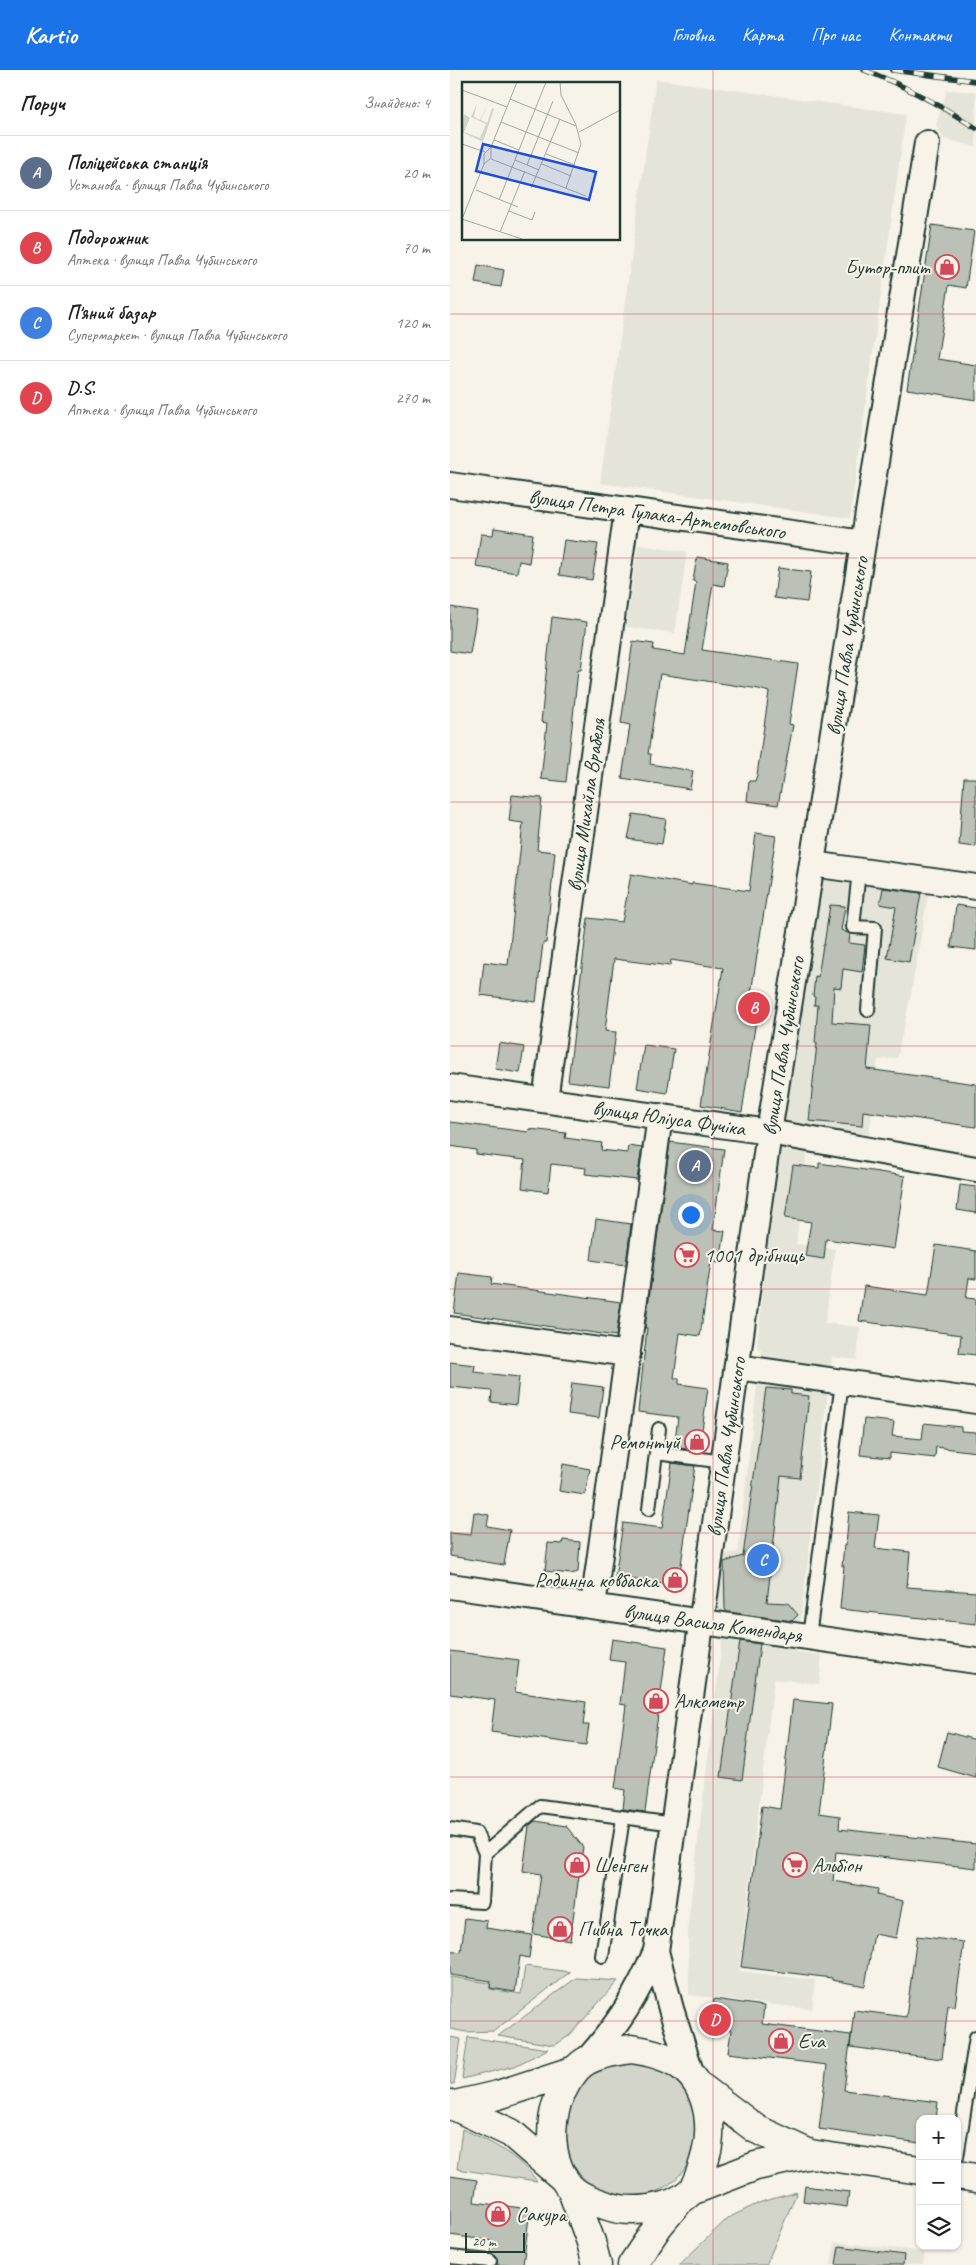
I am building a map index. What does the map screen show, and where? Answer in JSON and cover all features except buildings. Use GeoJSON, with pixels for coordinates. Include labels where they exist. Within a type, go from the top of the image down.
{"type":"FeatureCollection","features":[{"type":"Feature","properties":{"kind":"main road"},"geometry":{"type":"LineString","coordinates":[[452,2104],[506,2093],[581,2065],[609,2052],[631,2049],[654,2052],[674,2061],[756,2129],[810,2154],[916,2169]]}},
{"type":"Feature","properties":{"kind":"main road"},"geometry":{"type":"LineString","coordinates":[[581,2065],[557,2100],[553,2115],[552,2135],[555,2156],[597,2265]]}},
{"type":"Feature","properties":{"kind":"main road"},"geometry":{"type":"LineString","coordinates":[[632,2265],[659,2226],[685,2196],[705,2161],[710,2143],[709,2122],[697,2082]]}},
{"type":"Feature","properties":{"kind":"main road"},"geometry":{"type":"LineString","coordinates":[[452,2104],[511,2133],[566,2183],[590,2200],[617,2210],[647,2209],[685,2196],[756,2166],[810,2154]]}},
{"type":"Feature","properties":{"kind":"main road"},"geometry":{"type":"LineString","coordinates":[[961,2176],[976,2178]]}},
{"type":"Feature","properties":{"kind":"street","name":"вулиця Павла Чубинського"},"geometry":{"type":"LineString","coordinates":[[581,2065],[625,2014],[641,1988],[656,1951],[769,1132],[926,144]]}},
{"type":"Feature","properties":{"kind":"street","name":"вулиця Петра Гулака-Артемовського"},"geometry":{"type":"LineString","coordinates":[[450,485],[863,543]]}},
{"type":"Feature","properties":{"kind":"street","name":"вулиця Михайла Врабеля"},"geometry":{"type":"LineString","coordinates":[[546,1100],[627,510]]}},
{"type":"Feature","properties":{"kind":"street"},"geometry":{"type":"LineString","coordinates":[[812,864],[976,887]]}},
{"type":"Feature","properties":{"kind":"street","name":"вулиця Юліуса Фучіка"},"geometry":{"type":"LineString","coordinates":[[450,1087],[769,1132],[976,1170]]}},
{"type":"Feature","properties":{"kind":"street"},"geometry":{"type":"LineString","coordinates":[[593,1606],[660,1116]]}},
{"type":"Feature","properties":{"kind":"street"},"geometry":{"type":"LineString","coordinates":[[450,1329],[628,1354]]}},
{"type":"Feature","properties":{"kind":"street"},"geometry":{"type":"LineString","coordinates":[[737,1367],[976,1401]]}},
{"type":"Feature","properties":{"kind":"street","name":"вулиця Василя Комендаря"},"geometry":{"type":"LineString","coordinates":[[450,1586],[976,1661]]}},
{"type":"Feature","properties":{"kind":"street","name":"вулиця Павла Чубинського"},"geometry":{"type":"LineString","coordinates":[[656,1951],[671,2009],[697,2082]]}},
{"type":"Feature","properties":{"kind":"lane"},"geometry":{"type":"LineString","coordinates":[[859,870],[853,927],[875,928],[868,1010]]}},
{"type":"Feature","properties":{"kind":"lane"},"geometry":{"type":"LineString","coordinates":[[809,1637],[842,1382]]}},
{"type":"Feature","properties":{"kind":"lane"},"geometry":{"type":"LineString","coordinates":[[649,1509],[659,1429]]}},
{"type":"Feature","properties":{"kind":"lane"},"geometry":{"type":"LineString","coordinates":[[656,1453],[724,1462]]}},
{"type":"Feature","properties":{"kind":"lane"},"geometry":{"type":"LineString","coordinates":[[485,1853],[540,1806],[674,1824]]}},
{"type":"Feature","properties":{"kind":"lane"},"geometry":{"type":"LineString","coordinates":[[602,1956],[623,1818]]}},
{"type":"Feature","properties":{"kind":"lane"},"geometry":{"type":"LineString","coordinates":[[450,1828],[476,1833],[485,1853],[482,1902],[450,1900]]}},
{"type":"Feature","properties":{"kind":"lane"},"geometry":{"type":"LineString","coordinates":[[961,2132],[976,2037]]}},
{"type":"Feature","properties":{"kind":"lane"},"geometry":{"type":"LineString","coordinates":[[450,2256],[490,2261]]}},
{"type":"Feature","properties":{"kind":"shaded area"},"geometry":{"type":"Polygon","coordinates":[[[656,79],[906,114],[850,518],[600,483],[656,79]]]}},
{"type":"Feature","properties":{"kind":"shaded area"},"geometry":{"type":"Polygon","coordinates":[[[947,90],[976,92],[976,147],[944,139],[936,126],[947,90]]]}},
{"type":"Feature","properties":{"kind":"shaded area"},"geometry":{"type":"Polygon","coordinates":[[[638,545],[687,552],[675,633],[626,627],[638,545]]]}},
{"type":"Feature","properties":{"kind":"shaded area"},"geometry":{"type":"Polygon","coordinates":[[[818,870],[930,883],[911,994],[897,1058],[878,1060],[869,1135],[810,1129],[796,1244],[835,1249],[825,1323],[860,1327],[857,1360],[832,1357],[802,1608],[797,1652],[822,1655],[819,1684],[774,1679],[739,1971],[815,1980],[812,2009],[689,1995],[688,1924],[722,1641],[714,1612],[717,1555],[738,1552],[761,1350],[757,1348],[767,1244],[818,870]]]}},
{"type":"Feature","properties":{"kind":"shaded area"},"geometry":{"type":"Polygon","coordinates":[[[525,1966],[570,1972],[494,2031],[466,2032],[450,2029],[450,1977],[490,1983],[490,1989],[521,1994],[525,1966]]]}},
{"type":"Feature","properties":{"kind":"shaded area"},"geometry":{"type":"Polygon","coordinates":[[[576,1978],[618,1981],[569,2036],[554,2045],[498,2036],[576,1978]]]}},
{"type":"Feature","properties":{"kind":"shaded area"},"geometry":{"type":"Polygon","coordinates":[[[450,2037],[461,2039],[454,2085],[450,2084],[450,2037]]]}},
{"type":"Feature","properties":{"kind":"shaded area"},"geometry":{"type":"Polygon","coordinates":[[[468,2037],[548,2049],[515,2066],[462,2079],[468,2037]]]}},
{"type":"Feature","properties":{"kind":"shaded area"},"geometry":{"type":"Polygon","coordinates":[[[630,2063],[656,2068],[678,2082],[692,2104],[697,2130],[692,2156],[678,2178],[656,2192],[630,2197],[604,2192],[582,2178],[568,2156],[563,2130],[568,2104],[582,2082],[604,2068],[630,2063]]]}},
{"type":"Feature","properties":{"kind":"shaded area"},"geometry":{"type":"Polygon","coordinates":[[[462,2129],[503,2150],[522,2164],[537,2181],[457,2169],[462,2129]]]}},
{"type":"Feature","properties":{"kind":"shaded area"},"geometry":{"type":"Polygon","coordinates":[[[797,2192],[766,2265],[679,2265],[728,2218],[761,2202],[797,2192]]]}},
{"type":"Feature","properties":{"kind":"shaded area"},"geometry":{"type":"Polygon","coordinates":[[[835,2242],[925,2252],[923,2265],[831,2265],[835,2242]]]}},
{"type":"Feature","properties":{"kind":"railway"},"geometry":{"type":"LineString","coordinates":[[864,70],[922,96],[976,128]]}},
{"type":"Feature","properties":{"kind":"railway"},"geometry":{"type":"LineString","coordinates":[[892,70],[976,81]]}},
{"type":"Feature","properties":{"kind":"place","name":"Бутор-плит"},"geometry":{"type":"Point","coordinates":[947,267]}},
{"type":"Feature","properties":{"kind":"place","name":"Подорожник"},"geometry":{"type":"Point","coordinates":[754,1008]}},
{"type":"Feature","properties":{"kind":"place","name":"Поліцейська станція"},"geometry":{"type":"Point","coordinates":[695,1166]}},
{"type":"Feature","properties":{"kind":"place","name":"1001 дрібниць"},"geometry":{"type":"Point","coordinates":[687,1255]}},
{"type":"Feature","properties":{"kind":"place","name":"Ремонтуй"},"geometry":{"type":"Point","coordinates":[697,1442]}},
{"type":"Feature","properties":{"kind":"place","name":"П'яний базар"},"geometry":{"type":"Point","coordinates":[763,1560]}},
{"type":"Feature","properties":{"kind":"place","name":"Родинна ковбаска"},"geometry":{"type":"Point","coordinates":[675,1580]}},
{"type":"Feature","properties":{"kind":"place","name":"Алкометр"},"geometry":{"type":"Point","coordinates":[656,1701]}},
{"type":"Feature","properties":{"kind":"place","name":"Шенген"},"geometry":{"type":"Point","coordinates":[577,1865]}},
{"type":"Feature","properties":{"kind":"place","name":"Альбіон"},"geometry":{"type":"Point","coordinates":[795,1865]}},
{"type":"Feature","properties":{"kind":"place","name":"Пивна Точка"},"geometry":{"type":"Point","coordinates":[560,1929]}},
{"type":"Feature","properties":{"kind":"place","name":"D.S."},"geometry":{"type":"Point","coordinates":[715,2020]}},
{"type":"Feature","properties":{"kind":"place","name":"Eva"},"geometry":{"type":"Point","coordinates":[781,2041]}},
{"type":"Feature","properties":{"kind":"place","name":"Сакура"},"geometry":{"type":"Point","coordinates":[498,2214]}}]}
